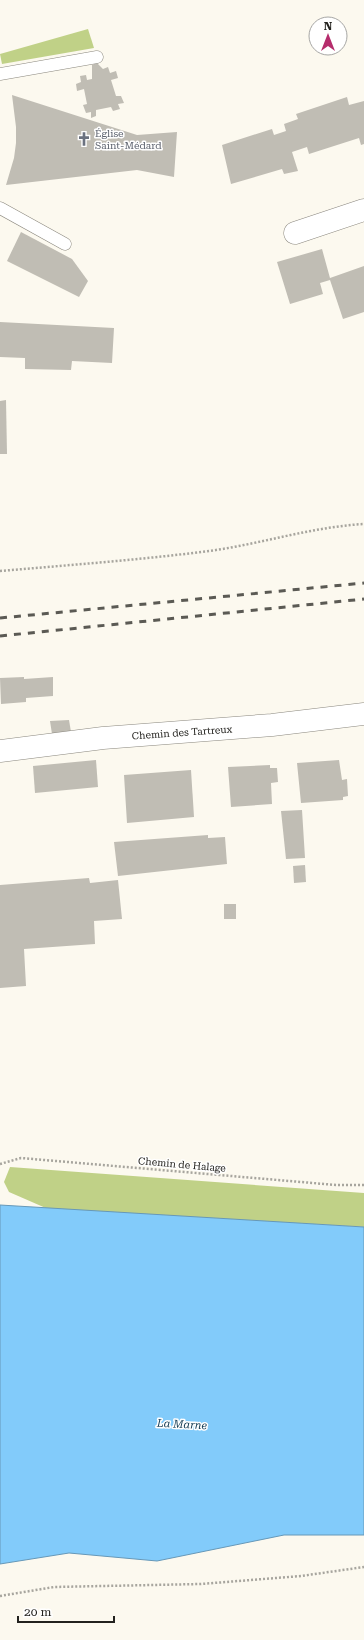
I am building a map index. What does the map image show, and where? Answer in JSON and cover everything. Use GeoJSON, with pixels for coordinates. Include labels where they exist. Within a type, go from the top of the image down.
{"type":"FeatureCollection","features":[{"type":"Feature","properties":{"kind":"street"},"geometry":{"type":"LineString","coordinates":[[295,233],[364,210]]}},
{"type":"Feature","properties":{"kind":"street","name":"Chemin des Tartreux"},"geometry":{"type":"LineString","coordinates":[[0,751],[103,738],[272,725],[364,714]]}},
{"type":"Feature","properties":{"kind":"lane"},"geometry":{"type":"LineString","coordinates":[[0,74],[97,56]]}},
{"type":"Feature","properties":{"kind":"lane"},"geometry":{"type":"LineString","coordinates":[[0,208],[65,244]]}},
{"type":"Feature","properties":{"kind":"path"},"geometry":{"type":"LineString","coordinates":[[0,571],[208,551],[251,544],[314,530],[364,524]]}},
{"type":"Feature","properties":{"kind":"path","name":"Chemin de Halage"},"geometry":{"type":"LineString","coordinates":[[0,1164],[21,1158],[328,1184],[364,1185]]}},
{"type":"Feature","properties":{"kind":"path"},"geometry":{"type":"LineString","coordinates":[[0,1596],[54,1587],[201,1584],[301,1576],[364,1567]]}},
{"type":"Feature","properties":{"kind":"green space"},"geometry":{"type":"Polygon","coordinates":[[[88,29],[94,48],[2,64],[0,54],[88,29]]]}},
{"type":"Feature","properties":{"kind":"green space"},"geometry":{"type":"Polygon","coordinates":[[[10,1167],[364,1193],[364,1227],[48,1209],[9,1192],[4,1182],[10,1167]]]}},
{"type":"Feature","properties":{"kind":"water","name":"La Marne"},"geometry":{"type":"Polygon","coordinates":[[[0,1205],[364,1227],[364,1535],[284,1535],[157,1561],[69,1553],[0,1564],[0,1205]]]}},
{"type":"Feature","properties":{"kind":"building"},"geometry":{"type":"Polygon","coordinates":[[[97,63],[103,69],[108,67],[110,73],[116,71],[118,78],[111,80],[116,96],[121,96],[124,103],[118,104],[120,109],[113,111],[111,107],[96,110],[96,116],[91,118],[91,112],[86,113],[83,105],[87,104],[84,89],[77,91],[76,84],[81,82],[80,76],[86,75],[87,80],[92,79],[92,65],[97,63]]]}},
{"type":"Feature","properties":{"kind":"building","name":"Église Saint-Médard"},"geometry":{"type":"Polygon","coordinates":[[[12,95],[137,135],[177,132],[174,177],[137,170],[6,185],[14,158],[16,143],[16,127],[12,95]]]}},
{"type":"Feature","properties":{"kind":"building"},"geometry":{"type":"Polygon","coordinates":[[[347,97],[349,105],[364,101],[364,144],[361,145],[359,138],[309,154],[307,147],[292,152],[298,171],[284,174],[282,169],[231,184],[222,145],[272,129],[274,135],[286,131],[284,124],[298,119],[296,114],[347,97]]]}},
{"type":"Feature","properties":{"kind":"building"},"geometry":{"type":"Polygon","coordinates":[[[21,232],[72,259],[88,281],[79,297],[7,261],[21,232]]]}},
{"type":"Feature","properties":{"kind":"building"},"geometry":{"type":"Polygon","coordinates":[[[322,249],[330,278],[364,266],[364,312],[343,319],[330,280],[320,283],[323,294],[290,304],[277,262],[322,249]]]}},
{"type":"Feature","properties":{"kind":"building"},"geometry":{"type":"Polygon","coordinates":[[[0,322],[114,328],[112,363],[72,361],[71,370],[25,369],[25,358],[0,357],[0,322]]]}},
{"type":"Feature","properties":{"kind":"building"},"geometry":{"type":"Polygon","coordinates":[[[6,400],[7,454],[0,454],[0,401],[6,400]]]}},
{"type":"Feature","properties":{"kind":"building"},"geometry":{"type":"Polygon","coordinates":[[[24,677],[24,679],[53,677],[53,696],[26,698],[26,702],[1,704],[0,678],[24,677]]]}},
{"type":"Feature","properties":{"kind":"building"},"geometry":{"type":"Polygon","coordinates":[[[69,720],[71,732],[52,734],[50,721],[69,720]]]}},
{"type":"Feature","properties":{"kind":"building"},"geometry":{"type":"Polygon","coordinates":[[[96,760],[98,787],[35,793],[33,766],[96,760]]]}},
{"type":"Feature","properties":{"kind":"building"},"geometry":{"type":"Polygon","coordinates":[[[339,760],[342,780],[347,779],[348,796],[343,797],[343,800],[301,803],[297,763],[339,760]]]}},
{"type":"Feature","properties":{"kind":"building"},"geometry":{"type":"Polygon","coordinates":[[[270,765],[270,768],[277,768],[278,782],[271,783],[272,804],[231,807],[228,767],[270,765]]]}},
{"type":"Feature","properties":{"kind":"building"},"geometry":{"type":"Polygon","coordinates":[[[191,770],[194,817],[127,823],[124,775],[191,770]]]}},
{"type":"Feature","properties":{"kind":"building"},"geometry":{"type":"Polygon","coordinates":[[[302,810],[305,858],[286,859],[281,811],[302,810]]]}},
{"type":"Feature","properties":{"kind":"building"},"geometry":{"type":"Polygon","coordinates":[[[208,835],[208,838],[225,837],[227,864],[118,876],[114,842],[208,835]]]}},
{"type":"Feature","properties":{"kind":"building"},"geometry":{"type":"Polygon","coordinates":[[[305,865],[306,882],[294,883],[293,866],[305,865]]]}},
{"type":"Feature","properties":{"kind":"building"},"geometry":{"type":"Polygon","coordinates":[[[89,878],[90,883],[118,880],[122,919],[94,921],[95,944],[24,949],[26,986],[0,988],[0,885],[89,878]]]}},
{"type":"Feature","properties":{"kind":"building"},"geometry":{"type":"Polygon","coordinates":[[[224,904],[236,904],[236,919],[224,919],[224,904]]]}},
{"type":"Feature","properties":{"kind":"railway"},"geometry":{"type":"LineString","coordinates":[[0,618],[364,583]]}},
{"type":"Feature","properties":{"kind":"railway"},"geometry":{"type":"LineString","coordinates":[[0,636],[364,599]]}},
{"type":"Feature","properties":{"kind":"place","name":"Église Saint-Médard"},"geometry":{"type":"Point","coordinates":[84,139]}}]}
